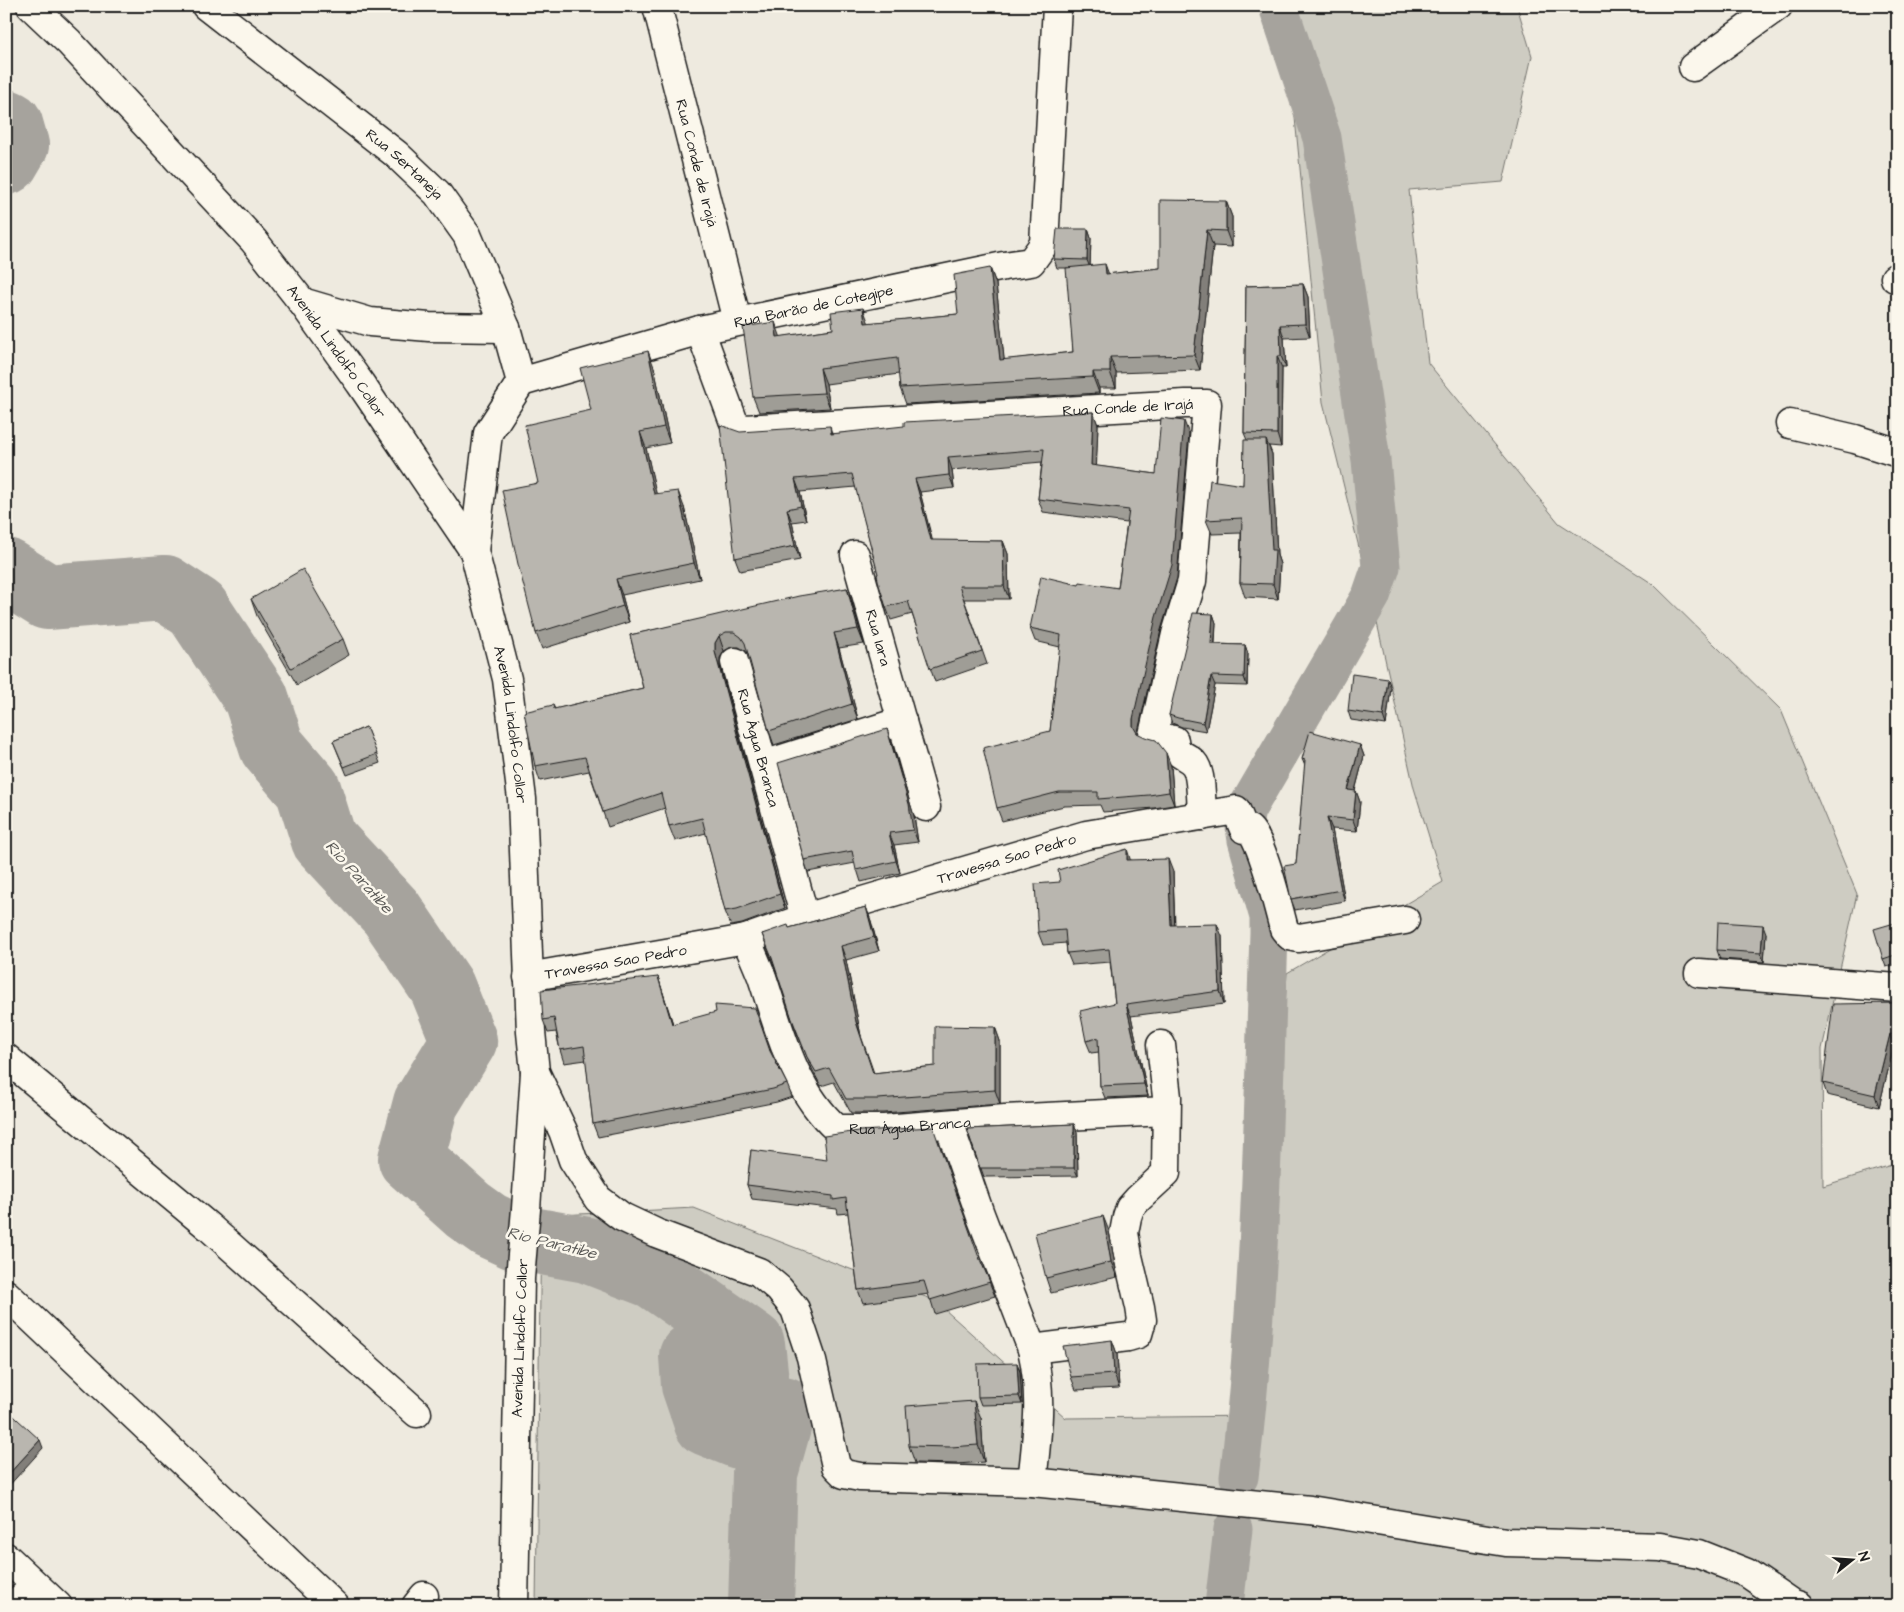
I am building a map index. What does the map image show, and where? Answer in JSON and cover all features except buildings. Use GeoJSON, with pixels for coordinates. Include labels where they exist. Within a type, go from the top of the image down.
{"type":"FeatureCollection","features":[{"type":"Feature","properties":{"kind":"street","name":"Avenida Lindolfo Collor"},"geometry":{"type":"LineString","coordinates":[[30,6],[69,42],[254,241],[302,302],[366,391],[474,551],[507,679],[521,790],[528,977],[531,1032],[536,1072],[520,1278],[514,1606]]}},
{"type":"Feature","properties":{"kind":"street","name":"Rua Sertaneja"},"geometry":{"type":"LineString","coordinates":[[206,6],[396,154],[437,193],[467,235],[506,328],[521,382]]}},
{"type":"Feature","properties":{"kind":"street","name":"Rua Conde de Irajá"},"geometry":{"type":"LineString","coordinates":[[657,6],[737,321]]}},
{"type":"Feature","properties":{"kind":"street","name":"Rua Barão de Cotegipe"},"geometry":{"type":"LineString","coordinates":[[521,382],[737,321],[1031,262],[1044,244],[1057,6]]}},
{"type":"Feature","properties":{"kind":"street"},"geometry":{"type":"LineString","coordinates":[[1693,67],[1778,6]]}},
{"type":"Feature","properties":{"kind":"street"},"geometry":{"type":"LineString","coordinates":[[302,302],[370,322],[429,327],[506,328]]}},
{"type":"Feature","properties":{"kind":"street","name":"Rua Conde de Irajá"},"geometry":{"type":"LineString","coordinates":[[700,330],[733,420],[736,425],[744,429],[1175,404],[1207,404],[1192,581],[1176,634],[1153,735],[1174,740],[1177,752],[1195,766],[1198,773],[1202,816]]}},
{"type":"Feature","properties":{"kind":"street"},"geometry":{"type":"LineString","coordinates":[[474,551],[488,433],[521,382]]}},
{"type":"Feature","properties":{"kind":"street"},"geometry":{"type":"LineString","coordinates":[[1790,424],[1855,439],[1898,452]]}},
{"type":"Feature","properties":{"kind":"street","name":"Rua Iara"},"geometry":{"type":"LineString","coordinates":[[855,555],[926,807]]}},
{"type":"Feature","properties":{"kind":"street","name":"Rua Água Branca"},"geometry":{"type":"LineString","coordinates":[[736,662],[805,918]]}},
{"type":"Feature","properties":{"kind":"street"},"geometry":{"type":"LineString","coordinates":[[763,765],[902,721]]}},
{"type":"Feature","properties":{"kind":"street","name":"Travessa Sao Pedro"},"geometry":{"type":"LineString","coordinates":[[528,977],[746,938],[805,918],[1086,835],[1236,810],[1244,829],[1250,829],[1254,832],[1284,929],[1290,936],[1299,938],[1405,920]]}},
{"type":"Feature","properties":{"kind":"street","name":"Rua Água Branca"},"geometry":{"type":"LineString","coordinates":[[746,938],[761,975],[791,1065],[806,1092],[823,1116],[838,1129],[884,1129],[1166,1110]]}},
{"type":"Feature","properties":{"kind":"street"},"geometry":{"type":"LineString","coordinates":[[1699,973],[1898,988]]}},
{"type":"Feature","properties":{"kind":"street"},"geometry":{"type":"LineString","coordinates":[[1032,1349],[1128,1337],[1138,1334],[1142,1320],[1124,1232],[1130,1208],[1166,1174],[1166,1110],[1162,1044]]}},
{"type":"Feature","properties":{"kind":"street"},"geometry":{"type":"LineString","coordinates":[[6,1058],[209,1227],[417,1414]]}},
{"type":"Feature","properties":{"kind":"street"},"geometry":{"type":"LineString","coordinates":[[536,1072],[563,1131],[573,1160],[598,1199],[622,1217],[656,1233],[759,1272],[779,1288],[790,1302],[795,1309],[811,1356],[836,1466],[844,1474],[860,1477],[1032,1482],[1310,1510],[1506,1542],[1660,1547],[1699,1554],[1747,1573],[1791,1603],[1800,1606]]}},
{"type":"Feature","properties":{"kind":"street"},"geometry":{"type":"LineString","coordinates":[[949,1125],[980,1214],[1032,1349],[1036,1367],[1039,1412],[1032,1482]]}},
{"type":"Feature","properties":{"kind":"street"},"geometry":{"type":"LineString","coordinates":[[6,1294],[335,1606]]}},
{"type":"Feature","properties":{"kind":"street"},"geometry":{"type":"LineString","coordinates":[[6,1557],[58,1606]]}},
{"type":"Feature","properties":{"kind":"street"},"geometry":{"type":"LineString","coordinates":[[12,1606],[36,1586]]}},
{"type":"Feature","properties":{"kind":"shaded area"},"geometry":{"type":"Polygon","coordinates":[[[1284,6],[1517,6],[1532,56],[1503,182],[1409,190],[1428,363],[1559,523],[1653,584],[1781,710],[1857,894],[1822,1049],[1823,1186],[1898,1163],[1898,1606],[536,1606],[541,1216],[694,1208],[934,1300],[1066,1418],[1259,1416],[1287,973],[1443,882],[1414,788],[1371,596],[1323,402],[1284,6]]]}},
{"type":"Feature","properties":{"kind":"waterway"},"geometry":{"type":"LineString","coordinates":[[1239,1477],[1257,1274],[1269,933],[1269,917],[1247,840],[1244,820],[1246,810],[1371,596],[1381,567],[1371,460],[1322,138],[1278,6]]}},
{"type":"Feature","properties":{"kind":"waterway","name":"Rio Paratibe"},"geometry":{"type":"LineString","coordinates":[[6,122],[10,124],[16,145],[6,162]]}},
{"type":"Feature","properties":{"kind":"waterway","name":"Rio Paratibe"},"geometry":{"type":"LineString","coordinates":[[6,571],[47,597],[165,588],[197,609],[256,698],[272,747],[308,789],[324,840],[391,912],[442,987],[464,1041],[426,1103],[411,1159],[468,1210],[489,1225],[515,1237],[587,1250],[654,1276],[752,1344],[758,1399],[692,1356],[694,1385],[707,1423],[739,1436],[763,1425],[783,1409],[765,1473],[761,1606]]}},
{"type":"Feature","properties":{"kind":"waterway"},"geometry":{"type":"LineString","coordinates":[[1224,1606],[1233,1529]]}}]}
